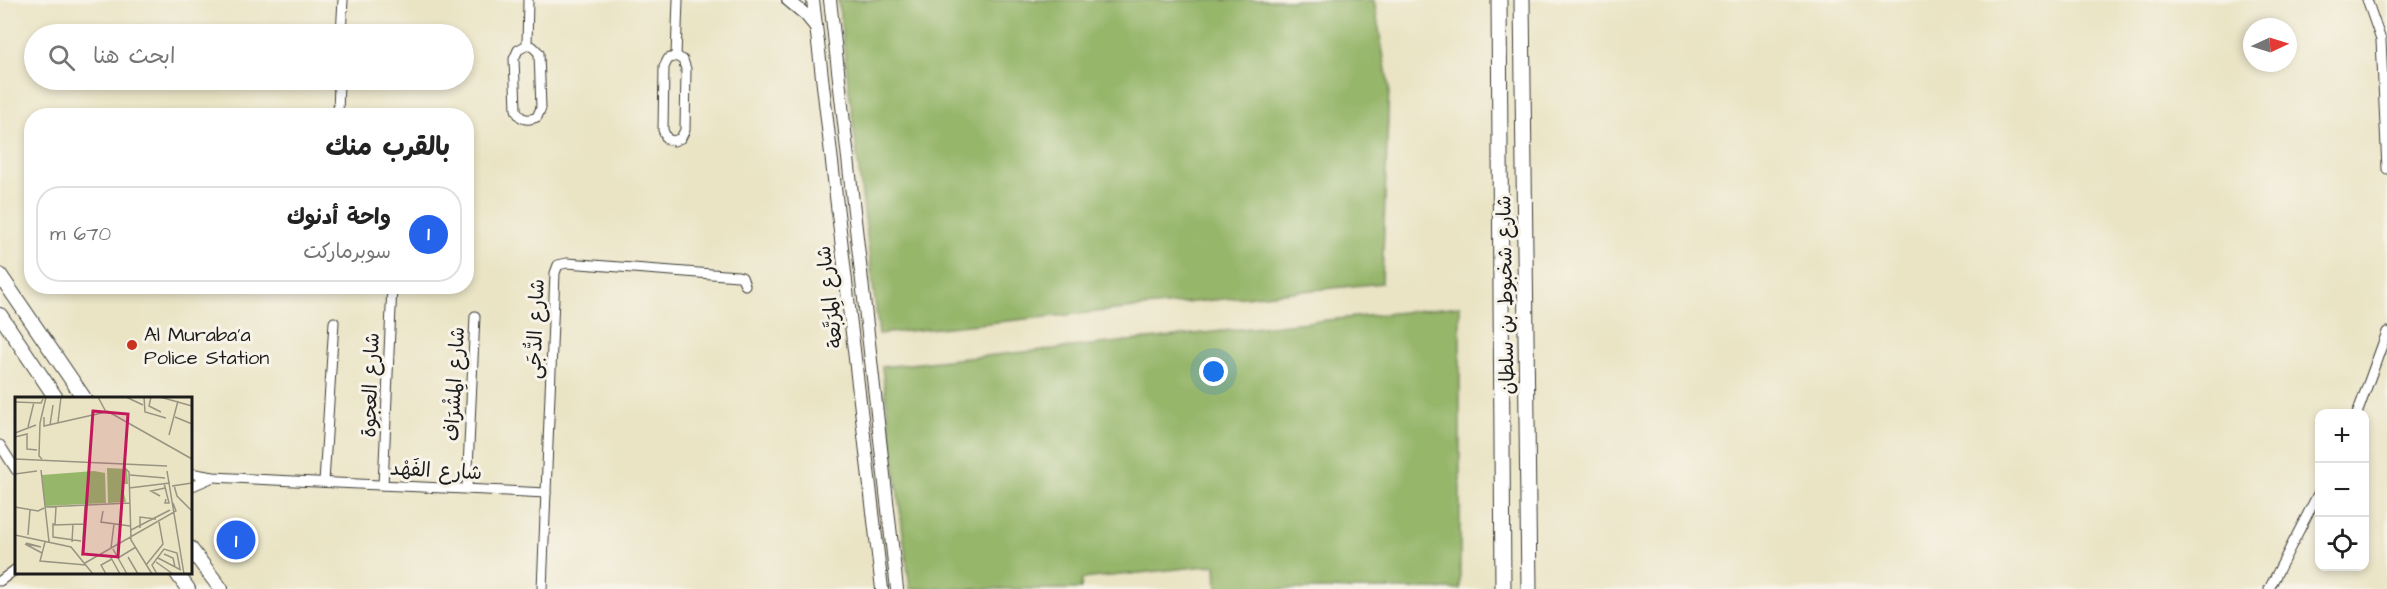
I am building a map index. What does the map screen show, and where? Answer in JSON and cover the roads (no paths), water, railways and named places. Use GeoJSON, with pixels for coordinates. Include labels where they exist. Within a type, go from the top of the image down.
{"type":"FeatureCollection","features":[{"type":"Feature","properties":{"kind":"main road","name":"شارع شخبوط بن سلطان"},"geometry":{"type":"LineString","coordinates":[[1499,0],[1503,588]]}},
{"type":"Feature","properties":{"kind":"main road","name":"شارع شخبوط بن سلطان"},"geometry":{"type":"LineString","coordinates":[[1522,0],[1529,589]]}},
{"type":"Feature","properties":{"kind":"main road"},"geometry":{"type":"LineString","coordinates":[[0,275],[83,397]]}},
{"type":"Feature","properties":{"kind":"main road"},"geometry":{"type":"LineString","coordinates":[[0,317],[55,397]]}},
{"type":"Feature","properties":{"kind":"main road"},"geometry":{"type":"LineString","coordinates":[[192,551],[221,589]]}},
{"type":"Feature","properties":{"kind":"main road"},"geometry":{"type":"LineString","coordinates":[[178,574],[188,589]]}},
{"type":"Feature","properties":{"kind":"street"},"geometry":{"type":"LineString","coordinates":[[342,24],[343,0]]}},
{"type":"Feature","properties":{"kind":"street"},"geometry":{"type":"LineString","coordinates":[[527,45],[528,0]]}},
{"type":"Feature","properties":{"kind":"street"},"geometry":{"type":"LineString","coordinates":[[676,56],[678,0]]}},
{"type":"Feature","properties":{"kind":"street"},"geometry":{"type":"LineString","coordinates":[[788,0],[816,27]]}},
{"type":"Feature","properties":{"kind":"street","name":"شارع المِرَبَّعة"},"geometry":{"type":"LineString","coordinates":[[813,0],[882,589]]}},
{"type":"Feature","properties":{"kind":"street","name":"شارع المِرَبَّعة"},"geometry":{"type":"LineString","coordinates":[[830,0],[897,589]]}},
{"type":"Feature","properties":{"kind":"street"},"geometry":{"type":"LineString","coordinates":[[2367,0],[2381,40],[2387,169]]}},
{"type":"Feature","properties":{"kind":"street"},"geometry":{"type":"LineString","coordinates":[[527,45],[539,53],[541,108],[537,117],[528,120],[520,116],[516,109],[514,59],[518,50],[527,45]]}},
{"type":"Feature","properties":{"kind":"street"},"geometry":{"type":"LineString","coordinates":[[676,56],[686,65],[686,99],[684,135],[674,141],[667,139],[663,130],[664,78],[666,61],[676,56]]}},
{"type":"Feature","properties":{"kind":"street"},"geometry":{"type":"LineString","coordinates":[[338,108],[339,90]]}},
{"type":"Feature","properties":{"kind":"street","name":"شارع الدُّجَى"},"geometry":{"type":"LineString","coordinates":[[542,589],[555,273],[558,265],[567,263],[738,276],[744,280],[745,285]]}},
{"type":"Feature","properties":{"kind":"street","name":"شارع العجوة"},"geometry":{"type":"LineString","coordinates":[[383,485],[392,294]]}},
{"type":"Feature","properties":{"kind":"street","name":"شارع المِشْرَاف"},"geometry":{"type":"LineString","coordinates":[[467,489],[475,316]]}},
{"type":"Feature","properties":{"kind":"street"},"geometry":{"type":"LineString","coordinates":[[324,482],[333,322]]}},
{"type":"Feature","properties":{"kind":"street"},"geometry":{"type":"LineString","coordinates":[[2359,409],[2387,332]]}},
{"type":"Feature","properties":{"kind":"street"},"geometry":{"type":"LineString","coordinates":[[2,452],[15,469]]}},
{"type":"Feature","properties":{"kind":"street","name":"شارع الفَهْد"},"geometry":{"type":"LineString","coordinates":[[192,473],[213,477],[546,493]]}},
{"type":"Feature","properties":{"kind":"street","name":"شارع الفَهْد"},"geometry":{"type":"LineString","coordinates":[[192,486],[213,477]]}},
{"type":"Feature","properties":{"kind":"street"},"geometry":{"type":"LineString","coordinates":[[2269,589],[2315,498]]}},
{"type":"Feature","properties":{"kind":"street"},"geometry":{"type":"LineString","coordinates":[[0,581],[15,570]]}},
{"type":"Feature","properties":{"kind":"place","name":"Al Muraba'a Police Station"},"geometry":{"type":"Point","coordinates":[132,345]}},
{"type":"Feature","properties":{"kind":"place","name":"واحة أدنوك"},"geometry":{"type":"Point","coordinates":[236,540]}}]}
